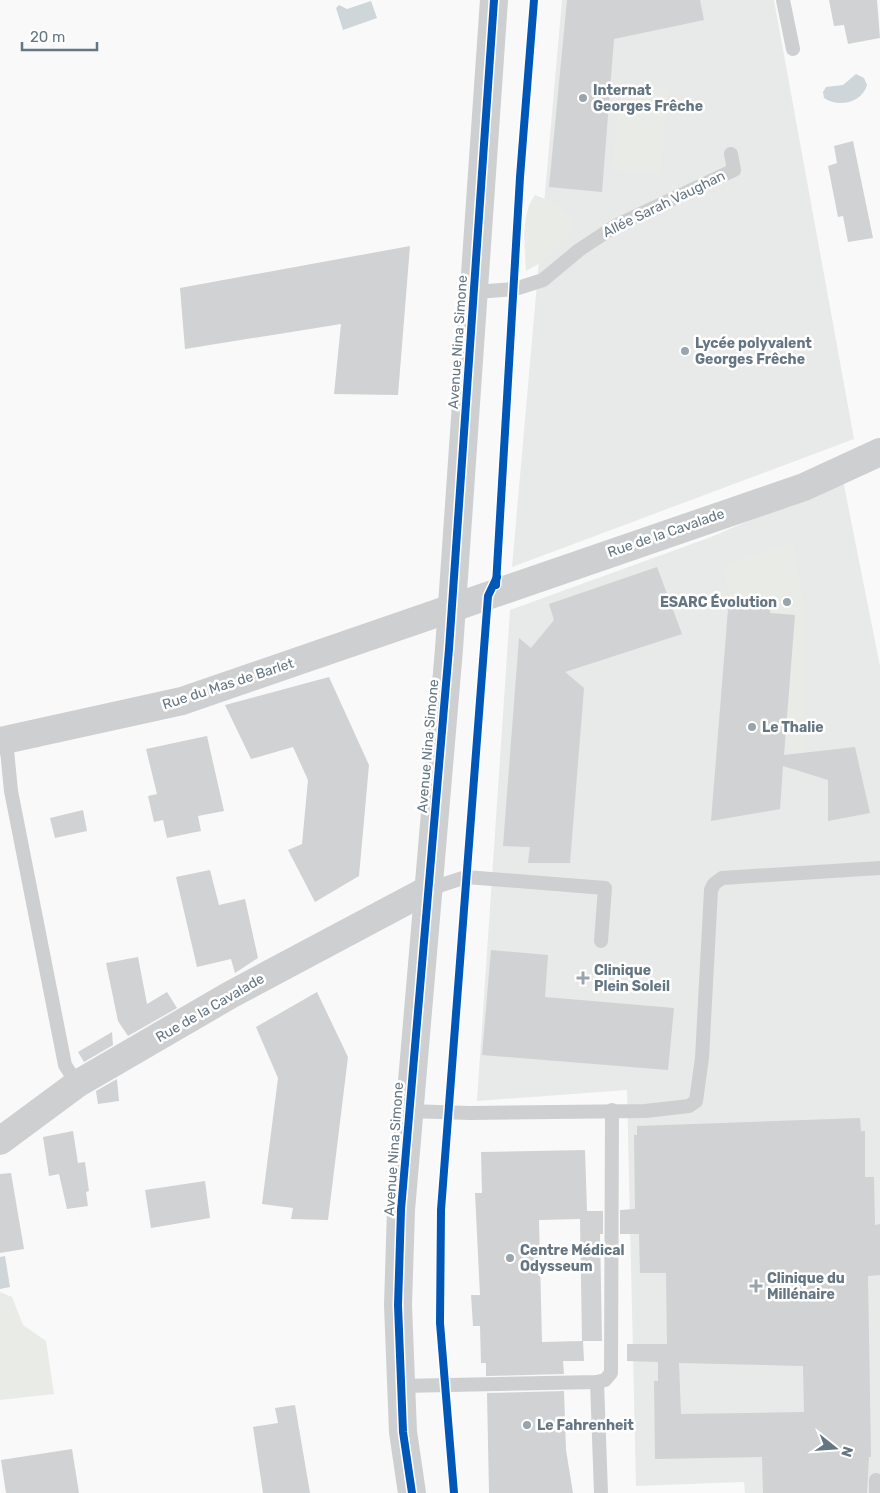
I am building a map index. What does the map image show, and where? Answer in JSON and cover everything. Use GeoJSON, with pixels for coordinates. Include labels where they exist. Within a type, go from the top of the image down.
{"type":"FeatureCollection","features":[{"type":"Feature","properties":{"kind":"street","name":"Avenue Nina Simone"},"geometry":{"type":"LineString","coordinates":[[412,1493],[403,1432],[398,1305],[408,1110],[429,889],[475,292],[494,0]]}},
{"type":"Feature","properties":{"kind":"street","name":"Rue de la Cavalade"},"geometry":{"type":"LineString","coordinates":[[450,609],[804,487],[880,452]]}},
{"type":"Feature","properties":{"kind":"street","name":"Rue du Mas de Barlet"},"geometry":{"type":"LineString","coordinates":[[3,740],[182,701],[450,609]]}},
{"type":"Feature","properties":{"kind":"street","name":"Rue de la Cavalade"},"geometry":{"type":"LineString","coordinates":[[0,1141],[78,1084],[230,995],[429,889]]}},
{"type":"Feature","properties":{"kind":"lane"},"geometry":{"type":"LineString","coordinates":[[783,0],[793,49]]}},
{"type":"Feature","properties":{"kind":"lane","name":"Allée Sarah Vaughan"},"geometry":{"type":"LineString","coordinates":[[475,292],[514,289],[544,280],[579,250],[617,225],[734,170],[731,154]]}},
{"type":"Feature","properties":{"kind":"lane"},"geometry":{"type":"LineString","coordinates":[[3,740],[11,791],[65,1065],[78,1084]]}},
{"type":"Feature","properties":{"kind":"lane"},"geometry":{"type":"LineString","coordinates":[[408,1110],[470,1113],[645,1110],[689,1106],[696,1101],[702,1058],[711,890],[718,880],[722,878],[880,868]]}},
{"type":"Feature","properties":{"kind":"lane"},"geometry":{"type":"LineString","coordinates":[[429,889],[466,877],[606,888],[601,941]]}},
{"type":"Feature","properties":{"kind":"lane"},"geometry":{"type":"LineString","coordinates":[[401,1386],[597,1382],[605,1380],[611,1373],[612,1110]]}},
{"type":"Feature","properties":{"kind":"lane"},"geometry":{"type":"LineString","coordinates":[[597,1382],[601,1493]]}},
{"type":"Feature","properties":{"kind":"shaded area","name":"Lycée polyvalent Georges Frêche"},"geometry":{"type":"Polygon","coordinates":[[[562,0],[774,0],[854,439],[512,567],[562,0]]]}},
{"type":"Feature","properties":{"kind":"shaded area"},"geometry":{"type":"Polygon","coordinates":[[[371,1],[377,18],[343,30],[336,8],[339,5],[347,9],[371,1]]]}},
{"type":"Feature","properties":{"kind":"shaded area"},"geometry":{"type":"Polygon","coordinates":[[[856,74],[864,78],[867,85],[855,100],[836,103],[824,98],[823,92],[826,87],[843,85],[856,74]]]}},
{"type":"Feature","properties":{"kind":"shaded area"},"geometry":{"type":"Polygon","coordinates":[[[620,85],[668,89],[661,174],[612,170],[620,85]]]}},
{"type":"Feature","properties":{"kind":"shaded area"},"geometry":{"type":"Polygon","coordinates":[[[535,195],[557,206],[574,223],[569,238],[540,263],[526,271],[525,222],[530,203],[535,195]]]}},
{"type":"Feature","properties":{"kind":"shaded area"},"geometry":{"type":"Polygon","coordinates":[[[843,480],[880,666],[880,1493],[745,1493],[744,1482],[636,1486],[627,1090],[477,1101],[510,610],[711,537],[843,480]]]}},
{"type":"Feature","properties":{"kind":"shaded area"},"geometry":{"type":"Polygon","coordinates":[[[793,542],[805,607],[804,753],[784,750],[795,615],[770,613],[771,600],[729,597],[723,565],[793,542]]]}},
{"type":"Feature","properties":{"kind":"shaded area"},"geometry":{"type":"Polygon","coordinates":[[[5,1256],[10,1287],[0,1289],[0,1257],[5,1256]]]}},
{"type":"Feature","properties":{"kind":"shaded area"},"geometry":{"type":"Polygon","coordinates":[[[0,1292],[12,1297],[23,1325],[46,1341],[54,1394],[0,1400],[0,1292]]]}},
{"type":"Feature","properties":{"kind":"building","name":"Internat Georges Frêche"},"geometry":{"type":"Polygon","coordinates":[[[567,0],[700,0],[704,20],[614,39],[602,192],[549,187],[567,0]]]}},
{"type":"Feature","properties":{"kind":"building"},"geometry":{"type":"Polygon","coordinates":[[[829,0],[877,0],[880,38],[848,44],[844,25],[834,26],[829,0]]]}},
{"type":"Feature","properties":{"kind":"building"},"geometry":{"type":"Polygon","coordinates":[[[853,141],[873,238],[848,242],[843,216],[838,217],[828,166],[837,163],[834,146],[853,141]]]}},
{"type":"Feature","properties":{"kind":"building"},"geometry":{"type":"Polygon","coordinates":[[[410,246],[398,395],[334,394],[341,324],[185,349],[180,288],[410,246]]]}},
{"type":"Feature","properties":{"kind":"building"},"geometry":{"type":"Polygon","coordinates":[[[657,567],[682,634],[565,672],[584,688],[570,863],[528,863],[530,847],[503,846],[519,638],[531,648],[554,620],[549,604],[657,567]]]}},
{"type":"Feature","properties":{"kind":"building","name":"Le Thalie"},"geometry":{"type":"Polygon","coordinates":[[[729,597],[771,600],[770,613],[795,615],[784,755],[855,747],[870,813],[828,821],[828,780],[783,766],[780,809],[711,821],[729,597]]]}},
{"type":"Feature","properties":{"kind":"building"},"geometry":{"type":"Polygon","coordinates":[[[329,677],[369,765],[359,876],[315,902],[288,850],[302,844],[308,780],[293,747],[251,759],[225,705],[329,677]]]}},
{"type":"Feature","properties":{"kind":"building"},"geometry":{"type":"Polygon","coordinates":[[[207,736],[224,811],[198,816],[201,831],[167,838],[163,820],[154,822],[148,796],[157,794],[146,749],[207,736]]]}},
{"type":"Feature","properties":{"kind":"building"},"geometry":{"type":"Polygon","coordinates":[[[83,810],[87,831],[55,838],[50,818],[83,810]]]}},
{"type":"Feature","properties":{"kind":"building"},"geometry":{"type":"Polygon","coordinates":[[[210,870],[219,905],[245,899],[258,958],[235,973],[231,959],[197,967],[176,877],[210,870]]]}},
{"type":"Feature","properties":{"kind":"building"},"geometry":{"type":"Polygon","coordinates":[[[491,950],[548,955],[545,997],[674,1008],[668,1070],[482,1055],[491,950]]]}},
{"type":"Feature","properties":{"kind":"building"},"geometry":{"type":"Polygon","coordinates":[[[138,957],[147,1004],[167,992],[177,1008],[128,1036],[118,1021],[106,963],[138,957]]]}},
{"type":"Feature","properties":{"kind":"building"},"geometry":{"type":"Polygon","coordinates":[[[317,992],[348,1057],[328,1220],[291,1219],[293,1208],[262,1204],[278,1078],[256,1027],[317,992]]]}},
{"type":"Feature","properties":{"kind":"building"},"geometry":{"type":"Polygon","coordinates":[[[112,1032],[113,1045],[84,1062],[78,1052],[112,1032]]]}},
{"type":"Feature","properties":{"kind":"building"},"geometry":{"type":"Polygon","coordinates":[[[117,1079],[119,1101],[98,1104],[96,1091],[117,1079]]]}},
{"type":"Feature","properties":{"kind":"building","name":"Clinique du Millénaire"},"geometry":{"type":"Polygon","coordinates":[[[860,1118],[861,1131],[865,1131],[865,1177],[874,1177],[875,1225],[880,1224],[880,1275],[868,1276],[871,1457],[869,1457],[867,1493],[763,1493],[762,1457],[655,1459],[654,1381],[658,1381],[658,1362],[627,1361],[627,1344],[667,1344],[666,1273],[640,1273],[639,1234],[620,1234],[620,1210],[635,1209],[634,1135],[637,1135],[637,1126],[860,1118]],[[679,1363],[681,1414],[804,1412],[803,1366],[679,1363]]]}},
{"type":"Feature","properties":{"kind":"building"},"geometry":{"type":"Polygon","coordinates":[[[73,1131],[78,1163],[85,1162],[89,1191],[86,1192],[88,1206],[67,1209],[59,1174],[49,1176],[43,1137],[73,1131]]]}},
{"type":"Feature","properties":{"kind":"building","name":"Centre Médical Odysseum"},"geometry":{"type":"Polygon","coordinates":[[[585,1150],[587,1211],[603,1211],[603,1234],[600,1234],[602,1341],[583,1341],[584,1361],[563,1361],[564,1374],[486,1376],[486,1363],[481,1363],[480,1326],[473,1326],[471,1295],[480,1295],[475,1193],[482,1193],[481,1152],[585,1150]],[[580,1219],[539,1220],[542,1342],[583,1341],[580,1219]]]}},
{"type":"Feature","properties":{"kind":"building"},"geometry":{"type":"Polygon","coordinates":[[[11,1173],[24,1249],[0,1253],[0,1174],[11,1173]]]}},
{"type":"Feature","properties":{"kind":"building"},"geometry":{"type":"Polygon","coordinates":[[[205,1181],[210,1218],[151,1228],[145,1190],[205,1181]]]}},
{"type":"Feature","properties":{"kind":"building","name":"Le Fahrenheit"},"geometry":{"type":"Polygon","coordinates":[[[564,1391],[566,1450],[573,1493],[489,1493],[487,1393],[564,1391]]]}},
{"type":"Feature","properties":{"kind":"building"},"geometry":{"type":"Polygon","coordinates":[[[295,1405],[310,1493],[263,1493],[253,1427],[278,1423],[275,1408],[295,1405]]]}},
{"type":"Feature","properties":{"kind":"building"},"geometry":{"type":"Polygon","coordinates":[[[72,1449],[79,1493],[6,1493],[1,1460],[72,1449]]]}},
{"type":"Feature","properties":{"kind":"cycle path"},"geometry":{"type":"LineString","coordinates":[[412,1493],[403,1432],[398,1305],[401,1210],[449,649],[494,0]]}},
{"type":"Feature","properties":{"kind":"cycle path"},"geometry":{"type":"LineString","coordinates":[[496,585],[520,177],[534,0]]}},
{"type":"Feature","properties":{"kind":"cycle path"},"geometry":{"type":"LineString","coordinates":[[454,1493],[440,1323],[441,1210],[488,596],[497,577]]}},
{"type":"Feature","properties":{"kind":"place","name":"Internat Georges Frêche"},"geometry":{"type":"Point","coordinates":[583,98]}},
{"type":"Feature","properties":{"kind":"place","name":"Lycée polyvalent Georges Frêche"},"geometry":{"type":"Point","coordinates":[685,351]}},
{"type":"Feature","properties":{"kind":"place","name":"ESARC Évolution"},"geometry":{"type":"Point","coordinates":[787,602]}},
{"type":"Feature","properties":{"kind":"place","name":"Le Thalie"},"geometry":{"type":"Point","coordinates":[752,727]}},
{"type":"Feature","properties":{"kind":"place","name":"Clinique Plein Soleil"},"geometry":{"type":"Point","coordinates":[583,978]}},
{"type":"Feature","properties":{"kind":"place","name":"Centre Médical Odysseum"},"geometry":{"type":"Point","coordinates":[510,1258]}},
{"type":"Feature","properties":{"kind":"place","name":"Clinique du Millénaire"},"geometry":{"type":"Point","coordinates":[756,1286]}},
{"type":"Feature","properties":{"kind":"place","name":"Le Fahrenheit"},"geometry":{"type":"Point","coordinates":[527,1425]}}]}
